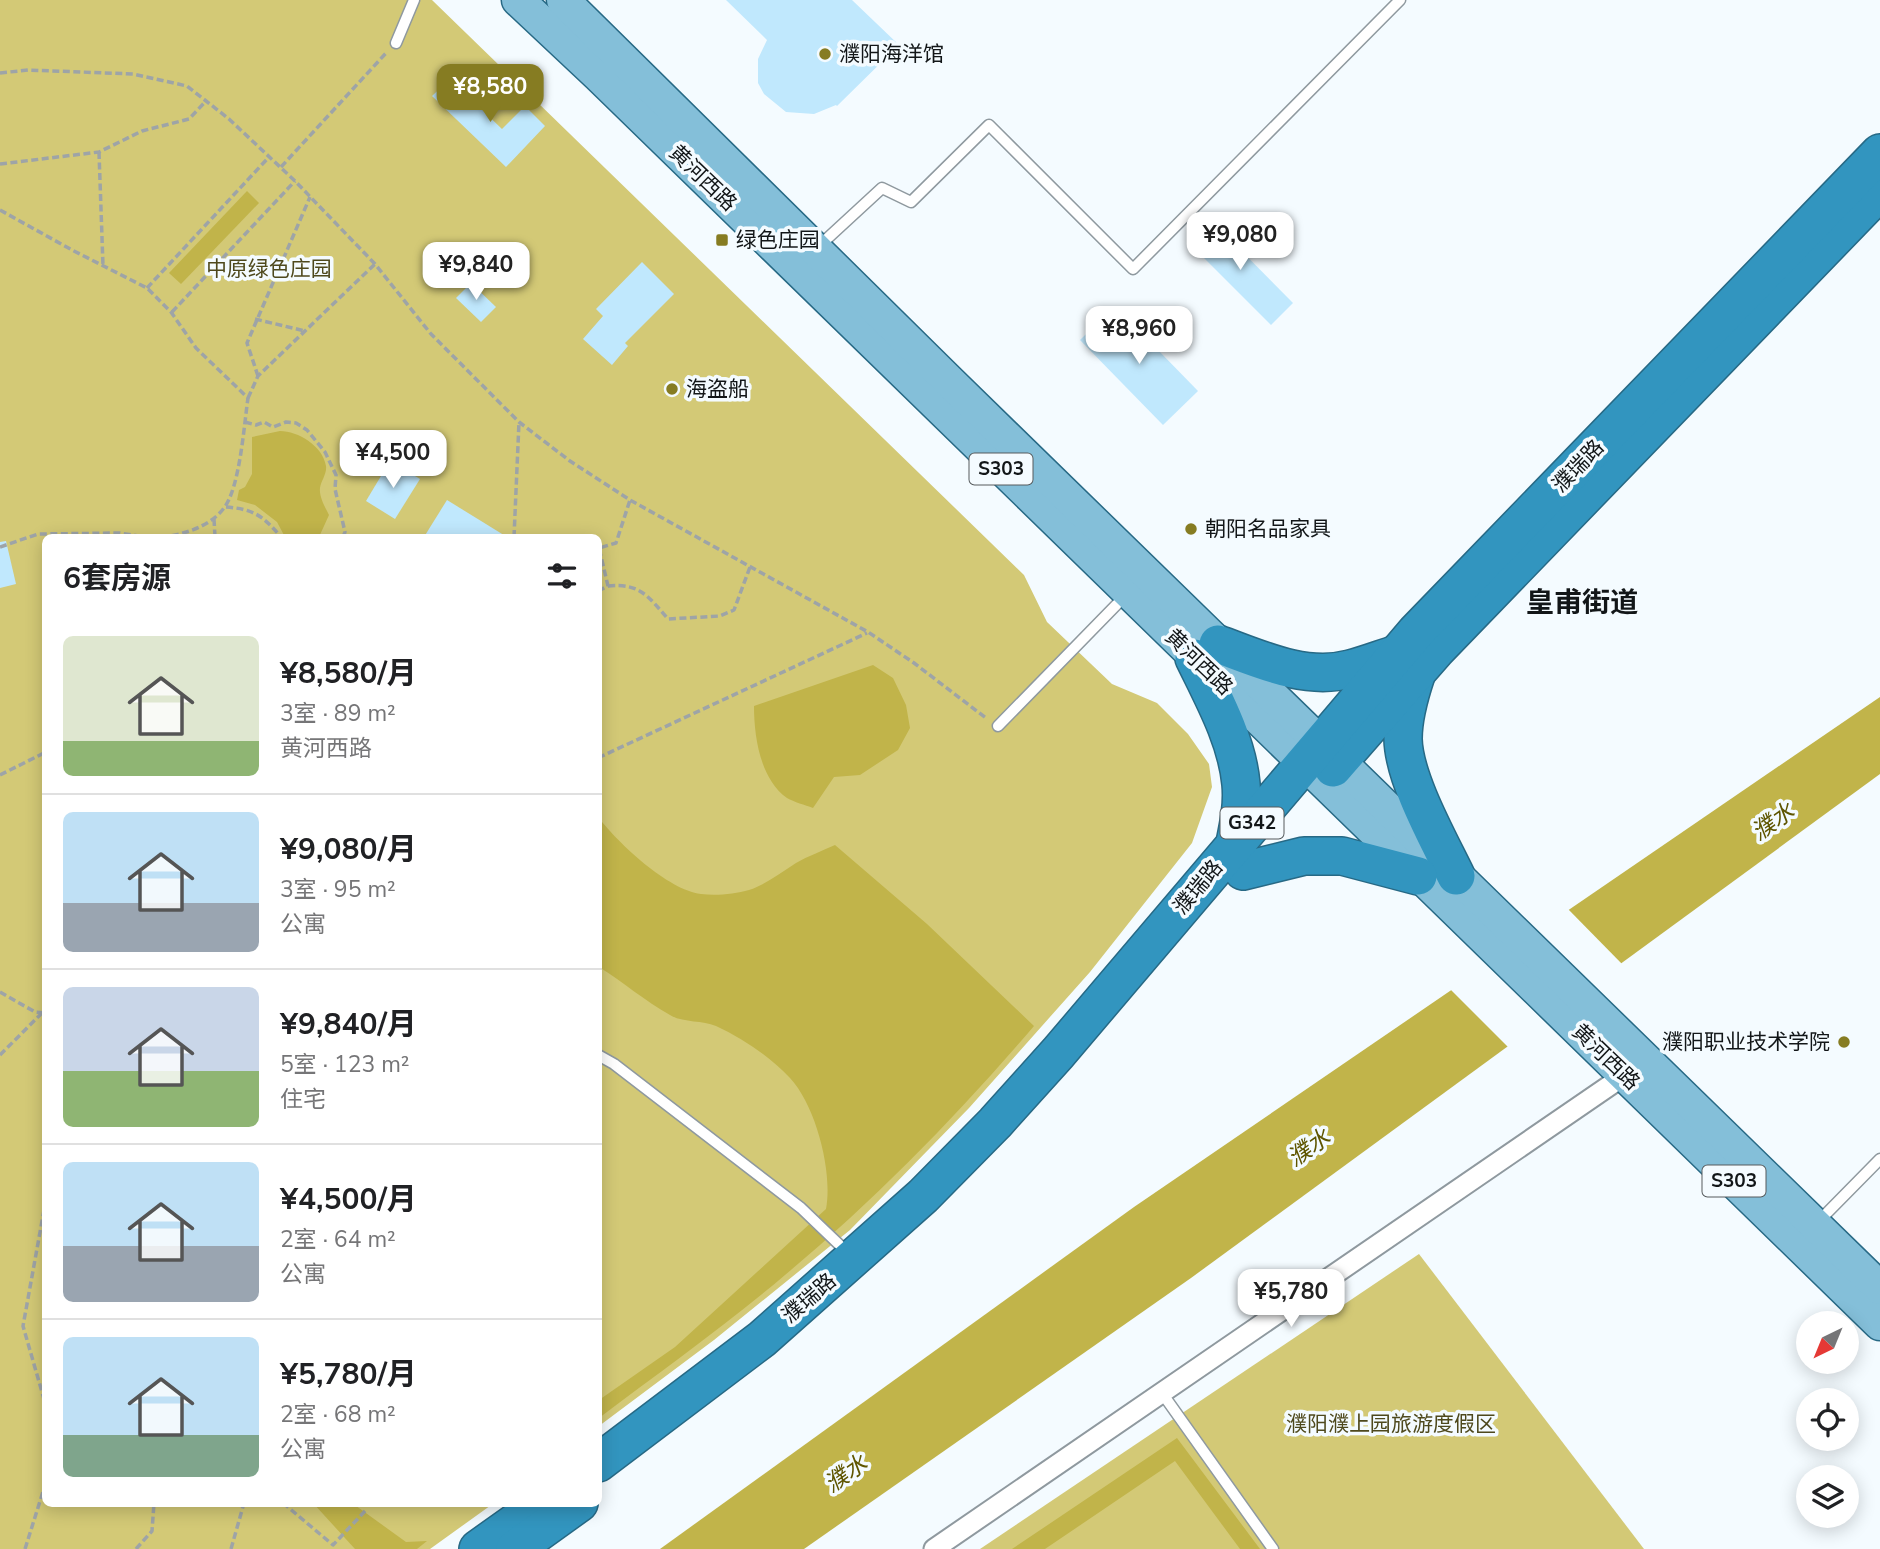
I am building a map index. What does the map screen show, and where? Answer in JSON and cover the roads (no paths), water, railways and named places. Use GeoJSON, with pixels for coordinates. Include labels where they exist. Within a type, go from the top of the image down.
{"type":"FeatureCollection","features":[{"type":"Feature","properties":{"kind":"highway","name":"濮瑞路"},"geometry":{"type":"LineString","coordinates":[[602,1460],[762,1339],[923,1196],[995,1123],[1239,857],[1408,663],[1880,153]]}},
{"type":"Feature","properties":{"kind":"highway","name":"濮瑞路"},"geometry":{"type":"LineString","coordinates":[[1408,663],[1880,191]]}},
{"type":"Feature","properties":{"kind":"highway"},"geometry":{"type":"LineString","coordinates":[[1418,876],[1342,856],[1239,857],[1241,784],[1206,651],[1313,673],[1408,663],[1403,741],[1409,771],[1456,876]]}},
{"type":"Feature","properties":{"kind":"highway","name":"濮瑞路"},"geometry":{"type":"LineString","coordinates":[[602,1487],[776,1355],[937,1211],[1010,1138],[1239,857]]}},
{"type":"Feature","properties":{"kind":"highway"},"geometry":{"type":"LineString","coordinates":[[478,1549],[536,1507]]}},
{"type":"Feature","properties":{"kind":"highway"},"geometry":{"type":"LineString","coordinates":[[515,1549],[573,1507]]}},
{"type":"Feature","properties":{"kind":"main road","name":"黄河西路"},"geometry":{"type":"LineString","coordinates":[[518,0],[1128,593],[1206,651]]}},
{"type":"Feature","properties":{"kind":"main road","name":"黄河西路"},"geometry":{"type":"LineString","coordinates":[[563,0],[815,249],[1206,651],[1321,763],[1456,876],[1494,931]]}},
{"type":"Feature","properties":{"kind":"main road","name":"黄河西路"},"geometry":{"type":"LineString","coordinates":[[1321,763],[1418,876],[1494,931],[1599,1032],[1815,1224],[1880,1288]]}},
{"type":"Feature","properties":{"kind":"main road","name":"黄河西路"},"geometry":{"type":"LineString","coordinates":[[1599,1032],[1625,1075],[1880,1324]]}},
{"type":"Feature","properties":{"kind":"street"},"geometry":{"type":"LineString","coordinates":[[934,1549],[1625,1075]]}},
{"type":"Feature","properties":{"kind":"lane"},"geometry":{"type":"LineString","coordinates":[[396,43],[414,0]]}},
{"type":"Feature","properties":{"kind":"lane"},"geometry":{"type":"LineString","coordinates":[[815,249],[882,188],[911,202],[989,125],[1133,269],[1399,0]]}},
{"type":"Feature","properties":{"kind":"lane"},"geometry":{"type":"LineString","coordinates":[[998,726],[1128,593]]}},
{"type":"Feature","properties":{"kind":"lane"},"geometry":{"type":"LineString","coordinates":[[602,1057],[801,1208],[854,1259]]}},
{"type":"Feature","properties":{"kind":"lane"},"geometry":{"type":"LineString","coordinates":[[1815,1224],[1880,1159]]}},
{"type":"Feature","properties":{"kind":"lane"},"geometry":{"type":"LineString","coordinates":[[1162,1393],[1273,1549]]}},
{"type":"Feature","properties":{"kind":"water"},"geometry":{"type":"Polygon","coordinates":[[[247,191],[259,203],[181,284],[169,273],[247,191]]]}},
{"type":"Feature","properties":{"kind":"water"},"geometry":{"type":"Polygon","coordinates":[[[287,432],[309,441],[320,452],[326,469],[320,491],[329,515],[320,534],[283,534],[277,522],[255,505],[237,500],[239,490],[245,487],[252,474],[252,437],[287,432]]]}},
{"type":"Feature","properties":{"kind":"water"},"geometry":{"type":"Polygon","coordinates":[[[873,665],[893,678],[906,705],[910,728],[898,750],[860,775],[834,777],[813,808],[787,798],[770,780],[760,756],[754,706],[873,665]]]}},
{"type":"Feature","properties":{"kind":"water","name":"濮水"},"geometry":{"type":"Polygon","coordinates":[[[1880,697],[1880,774],[1191,1278],[804,1549],[660,1549],[1134,1207],[1880,697]]]}},
{"type":"Feature","properties":{"kind":"water"},"geometry":{"type":"Polygon","coordinates":[[[602,821],[618,840],[659,875],[688,891],[701,894],[749,890],[801,860],[835,845],[927,924],[1034,1026],[946,1124],[851,1217],[739,1312],[602,1416],[602,1398],[675,1347],[826,1209],[828,1194],[825,1159],[815,1122],[808,1105],[790,1078],[774,1062],[726,1031],[711,1024],[670,1015],[602,969],[602,821]]]}},
{"type":"Feature","properties":{"kind":"water"},"geometry":{"type":"Polygon","coordinates":[[[1177,1438],[1260,1549],[1240,1549],[1175,1461],[1045,1549],[1012,1549],[1177,1438]]]}},
{"type":"Feature","properties":{"kind":"water"},"geometry":{"type":"Polygon","coordinates":[[[317,1507],[358,1507],[406,1542],[427,1541],[417,1549],[355,1549],[317,1507]]]}},
{"type":"Feature","properties":{"kind":"place","name":"濮阳海洋馆"},"geometry":{"type":"Point","coordinates":[825,54]}},
{"type":"Feature","properties":{"kind":"place","name":"绿色庄园"},"geometry":{"type":"Point","coordinates":[722,240]}},
{"type":"Feature","properties":{"kind":"place","name":"海盗船"},"geometry":{"type":"Point","coordinates":[672,389]}},
{"type":"Feature","properties":{"kind":"place","name":"朝阳名品家具"},"geometry":{"type":"Point","coordinates":[1191,529]}},
{"type":"Feature","properties":{"kind":"place","name":"濮阳职业技术学院"},"geometry":{"type":"Point","coordinates":[1844,1042]}},
{"type":"Feature","properties":{"kind":"district","name":"皇甫街道"},"geometry":{"type":"Point","coordinates":[1582,603]}},
{"type":"Feature","properties":{"kind":"park label","name":"中原绿色庄园"},"geometry":{"type":"Point","coordinates":[269,269]}},
{"type":"Feature","properties":{"kind":"park label","name":"濮阳濮上园旅游度假区"},"geometry":{"type":"Point","coordinates":[1391,1424]}}]}
